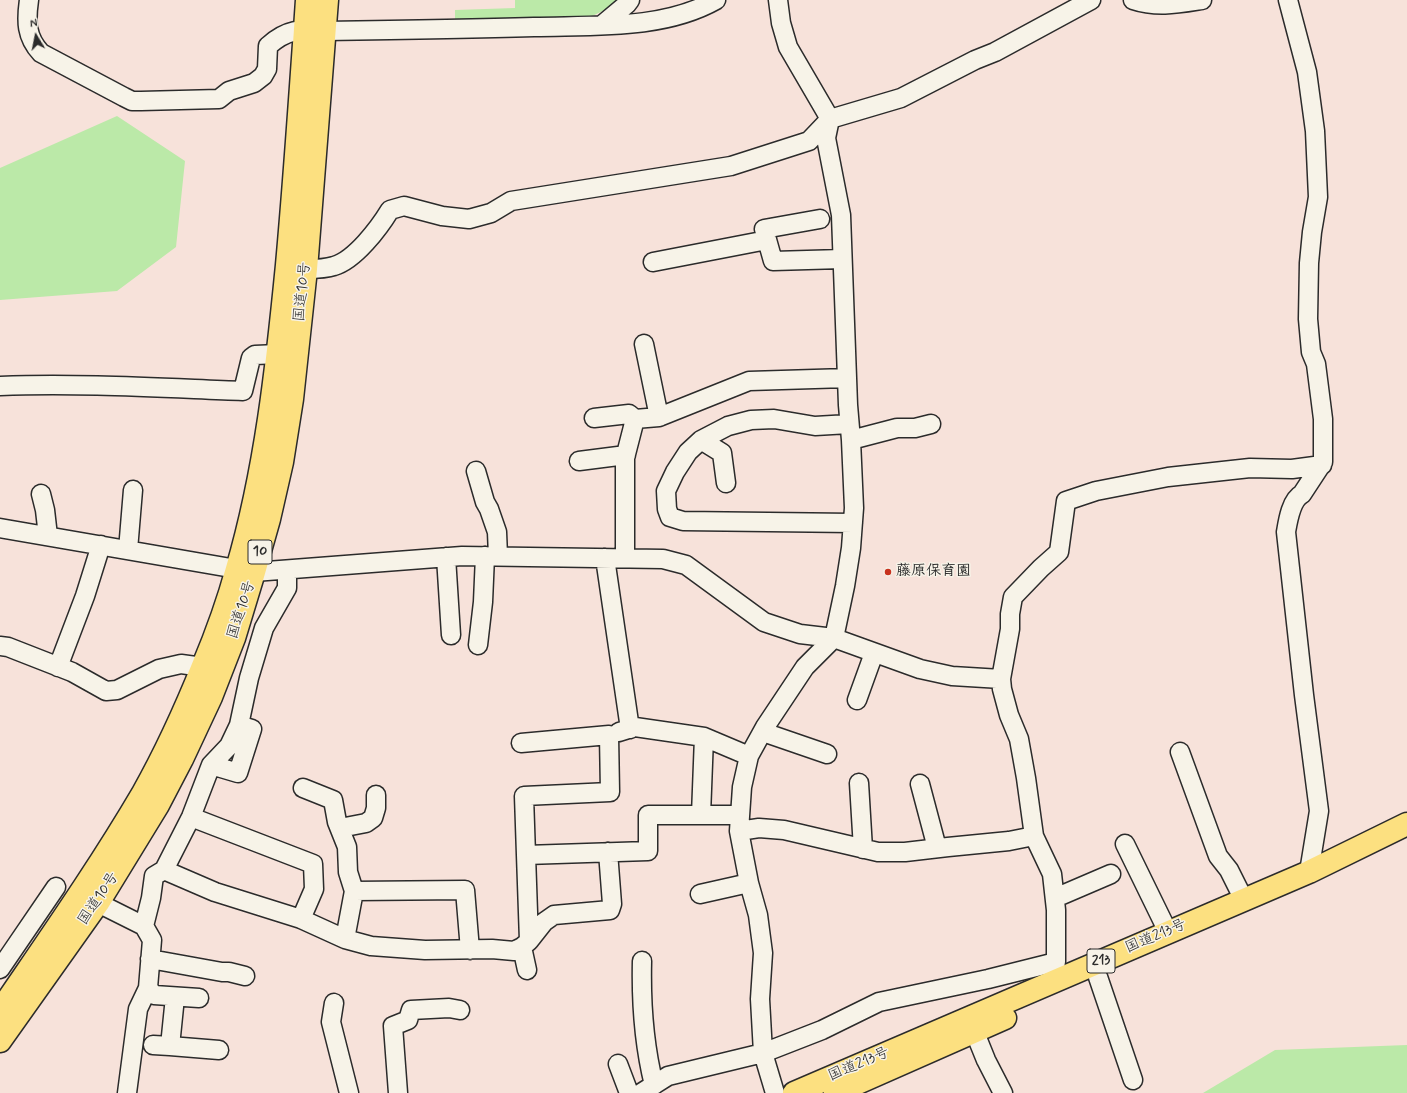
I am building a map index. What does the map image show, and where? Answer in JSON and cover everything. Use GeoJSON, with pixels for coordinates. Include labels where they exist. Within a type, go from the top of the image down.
{"type":"FeatureCollection","features":[{"type":"Feature","properties":{"kind":"highway","name":"国道10号"},"geometry":{"type":"LineString","coordinates":[[0,1011],[65,916],[144,791],[173,734],[246,570],[282,462],[292,399],[306,269],[315,30],[307,0]]}},
{"type":"Feature","properties":{"kind":"highway","name":"国道10号"},"geometry":{"type":"LineString","coordinates":[[0,1041],[98,903],[154,811],[182,759],[211,697],[234,638],[246,570],[254,500],[266,435],[278,354],[290,232],[315,30],[327,0]]}},
{"type":"Feature","properties":{"kind":"highway","name":"国道213号"},"geometry":{"type":"LineString","coordinates":[[835,1093],[972,1025],[1168,932],[1309,872],[1407,824]]}},
{"type":"Feature","properties":{"kind":"highway","name":"国道213号"},"geometry":{"type":"LineString","coordinates":[[794,1093],[1098,977],[1407,840]]}},
{"type":"Feature","properties":{"kind":"street"},"geometry":{"type":"LineString","coordinates":[[29,0],[27,21],[30,35],[34,45],[41,53],[132,101],[219,99],[229,91],[254,83],[263,76],[267,69],[268,46],[284,34],[315,30],[445,30],[602,25],[659,20],[707,5],[716,0]]}},
{"type":"Feature","properties":{"kind":"street"},"geometry":{"type":"LineString","coordinates":[[602,25],[630,0]]}},
{"type":"Feature","properties":{"kind":"street"},"geometry":{"type":"LineString","coordinates":[[775,1093],[763,1053],[760,999],[763,953],[758,915],[749,883],[739,823],[742,787],[749,756],[763,732],[805,667],[834,638],[845,586],[854,523],[841,215],[826,138],[830,119],[788,47],[781,24],[778,0]]}},
{"type":"Feature","properties":{"kind":"street"},"geometry":{"type":"LineString","coordinates":[[306,269],[334,266],[351,258],[382,222],[390,210],[404,206],[442,216],[469,219],[491,213],[511,201],[731,166],[809,141],[830,119],[901,98],[975,60],[995,52],[1091,0]]}},
{"type":"Feature","properties":{"kind":"street"},"geometry":{"type":"LineString","coordinates":[[1133,0],[1146,4],[1172,5],[1202,0]]}},
{"type":"Feature","properties":{"kind":"street"},"geometry":{"type":"LineString","coordinates":[[1288,0],[1307,72],[1315,131],[1318,197],[1312,232],[1309,263],[1308,319],[1312,352],[1316,364],[1324,419],[1322,465],[1302,494],[1299,496],[1289,514],[1286,532],[1304,695],[1319,811],[1309,872]]}},
{"type":"Feature","properties":{"kind":"street"},"geometry":{"type":"LineString","coordinates":[[820,219],[764,229],[773,261],[842,259]]}},
{"type":"Feature","properties":{"kind":"street"},"geometry":{"type":"LineString","coordinates":[[653,262],[767,240]]}},
{"type":"Feature","properties":{"kind":"street"},"geometry":{"type":"LineString","coordinates":[[644,344],[659,417]]}},
{"type":"Feature","properties":{"kind":"street"},"geometry":{"type":"LineString","coordinates":[[0,386],[130,386],[243,391],[251,358],[255,355],[278,354]]}},
{"type":"Feature","properties":{"kind":"street"},"geometry":{"type":"LineString","coordinates":[[594,418],[629,414],[635,419],[659,417],[749,381],[847,378]]}},
{"type":"Feature","properties":{"kind":"street"},"geometry":{"type":"LineString","coordinates":[[625,558],[626,455],[635,419]]}},
{"type":"Feature","properties":{"kind":"street"},"geometry":{"type":"LineString","coordinates":[[854,523],[683,521],[670,517],[666,509],[666,491],[675,472],[688,452],[701,440],[728,426],[750,420],[774,419],[850,432],[915,428],[931,424]]}},
{"type":"Feature","properties":{"kind":"street"},"geometry":{"type":"LineString","coordinates":[[701,440],[722,453],[726,483]]}},
{"type":"Feature","properties":{"kind":"street"},"geometry":{"type":"LineString","coordinates":[[579,461],[626,455]]}},
{"type":"Feature","properties":{"kind":"street"},"geometry":{"type":"LineString","coordinates":[[647,1089],[668,1076],[763,1053],[822,1030],[878,1002],[988,979],[1056,962],[1056,910],[1052,874],[1034,836],[1019,739],[1009,715],[1002,689],[1001,679],[1010,629],[1010,614],[1013,596],[1059,552],[1066,500],[1096,490],[1168,476],[1250,468],[1292,469],[1322,465]]}},
{"type":"Feature","properties":{"kind":"street"},"geometry":{"type":"LineString","coordinates":[[476,471],[485,502],[497,532],[483,602],[478,645]]}},
{"type":"Feature","properties":{"kind":"street"},"geometry":{"type":"LineString","coordinates":[[128,550],[134,490]]}},
{"type":"Feature","properties":{"kind":"street"},"geometry":{"type":"LineString","coordinates":[[41,494],[45,510],[48,536]]}},
{"type":"Feature","properties":{"kind":"street"},"geometry":{"type":"LineString","coordinates":[[0,528],[246,570],[287,570],[446,557],[491,556],[663,560],[686,565],[764,622],[800,634],[834,638],[920,670],[952,676],[1001,679]]}},
{"type":"Feature","properties":{"kind":"street"},"geometry":{"type":"LineString","coordinates":[[58,667],[85,596],[101,545]]}},
{"type":"Feature","properties":{"kind":"street"},"geometry":{"type":"LineString","coordinates":[[446,557],[451,635]]}},
{"type":"Feature","properties":{"kind":"street"},"geometry":{"type":"LineString","coordinates":[[605,558],[630,729]]}},
{"type":"Feature","properties":{"kind":"street"},"geometry":{"type":"LineString","coordinates":[[144,926],[151,898],[154,876],[164,870],[192,817],[211,764],[229,746],[239,725],[249,678],[264,628],[286,588],[287,570]]}},
{"type":"Feature","properties":{"kind":"street"},"geometry":{"type":"LineString","coordinates":[[0,646],[8,647],[72,672],[106,691],[117,690],[160,669],[182,664],[203,667]]}},
{"type":"Feature","properties":{"kind":"street"},"geometry":{"type":"LineString","coordinates":[[857,700],[874,653]]}},
{"type":"Feature","properties":{"kind":"street"},"geometry":{"type":"LineString","coordinates":[[211,764],[238,773],[252,729],[239,725]]}},
{"type":"Feature","properties":{"kind":"street"},"geometry":{"type":"LineString","coordinates":[[521,743],[609,734],[635,727],[704,737],[749,756]]}},
{"type":"Feature","properties":{"kind":"street"},"geometry":{"type":"LineString","coordinates":[[763,732],[826,754]]}},
{"type":"Feature","properties":{"kind":"street"},"geometry":{"type":"LineString","coordinates":[[528,970],[526,944],[526,855],[524,796],[610,792],[609,734]]}},
{"type":"Feature","properties":{"kind":"street"},"geometry":{"type":"LineString","coordinates":[[701,815],[704,737]]}},
{"type":"Feature","properties":{"kind":"street"},"geometry":{"type":"LineString","coordinates":[[1180,752],[1218,856],[1229,870],[1244,900]]}},
{"type":"Feature","properties":{"kind":"street"},"geometry":{"type":"LineString","coordinates":[[859,783],[863,849]]}},
{"type":"Feature","properties":{"kind":"street"},"geometry":{"type":"LineString","coordinates":[[920,784],[937,848]]}},
{"type":"Feature","properties":{"kind":"street"},"geometry":{"type":"LineString","coordinates":[[303,788],[333,800],[340,828],[347,847],[348,872],[354,891],[345,939]]}},
{"type":"Feature","properties":{"kind":"street"},"geometry":{"type":"LineString","coordinates":[[340,828],[366,823],[373,818],[376,808],[376,795]]}},
{"type":"Feature","properties":{"kind":"street"},"geometry":{"type":"LineString","coordinates":[[526,855],[648,851],[648,815],[701,815],[759,828],[784,830],[878,852],[905,852],[1008,841],[1034,836]]}},
{"type":"Feature","properties":{"kind":"street"},"geometry":{"type":"LineString","coordinates":[[192,817],[313,864],[314,889],[301,919]]}},
{"type":"Feature","properties":{"kind":"street"},"geometry":{"type":"LineString","coordinates":[[1125,844],[1168,932]]}},
{"type":"Feature","properties":{"kind":"street"},"geometry":{"type":"LineString","coordinates":[[164,870],[215,892],[301,919],[345,939],[372,946],[425,950],[514,951],[526,944],[544,922],[554,915],[610,910],[612,904],[608,852]]}},
{"type":"Feature","properties":{"kind":"street"},"geometry":{"type":"LineString","coordinates":[[1055,898],[1111,874]]}},
{"type":"Feature","properties":{"kind":"street"},"geometry":{"type":"LineString","coordinates":[[700,894],[749,883]]}},
{"type":"Feature","properties":{"kind":"street"},"geometry":{"type":"LineString","coordinates":[[0,969],[56,887]]}},
{"type":"Feature","properties":{"kind":"street"},"geometry":{"type":"LineString","coordinates":[[354,891],[465,890],[470,950]]}},
{"type":"Feature","properties":{"kind":"street"},"geometry":{"type":"LineString","coordinates":[[98,903],[144,926],[152,940],[148,988],[138,1009],[127,1093]]}},
{"type":"Feature","properties":{"kind":"street"},"geometry":{"type":"LineString","coordinates":[[150,959],[245,976]]}},
{"type":"Feature","properties":{"kind":"street"},"geometry":{"type":"LineString","coordinates":[[642,961],[642,988],[648,1060],[647,1089]]}},
{"type":"Feature","properties":{"kind":"street"},"geometry":{"type":"LineString","coordinates":[[1098,977],[1133,1080]]}},
{"type":"Feature","properties":{"kind":"street"},"geometry":{"type":"LineString","coordinates":[[148,988],[154,995],[199,998]]}},
{"type":"Feature","properties":{"kind":"street"},"geometry":{"type":"LineString","coordinates":[[175,997],[162,1045],[219,1050]]}},
{"type":"Feature","properties":{"kind":"street"},"geometry":{"type":"LineString","coordinates":[[334,1003],[331,1022],[349,1093]]}},
{"type":"Feature","properties":{"kind":"street"},"geometry":{"type":"LineString","coordinates":[[398,1093],[393,1026],[408,1020],[411,1010],[449,1008],[460,1010]]}},
{"type":"Feature","properties":{"kind":"street"},"geometry":{"type":"LineString","coordinates":[[972,1025],[986,1060],[1003,1093]]}},
{"type":"Feature","properties":{"kind":"street"},"geometry":{"type":"LineString","coordinates":[[618,1064],[629,1093]]}},
{"type":"Feature","properties":{"kind":"green space"},"geometry":{"type":"Polygon","coordinates":[[[515,0],[619,0],[609,8],[588,18],[455,21],[455,10],[515,8],[515,0]]]}},
{"type":"Feature","properties":{"kind":"green space"},"geometry":{"type":"Polygon","coordinates":[[[117,116],[185,161],[176,247],[117,291],[0,300],[0,168],[117,116]]]}},
{"type":"Feature","properties":{"kind":"green space"},"geometry":{"type":"Polygon","coordinates":[[[1407,1045],[1407,1093],[1203,1093],[1275,1050],[1407,1045]]]}},
{"type":"Feature","properties":{"kind":"place","name":"藤原保育園"},"geometry":{"type":"Point","coordinates":[888,572]}}]}
